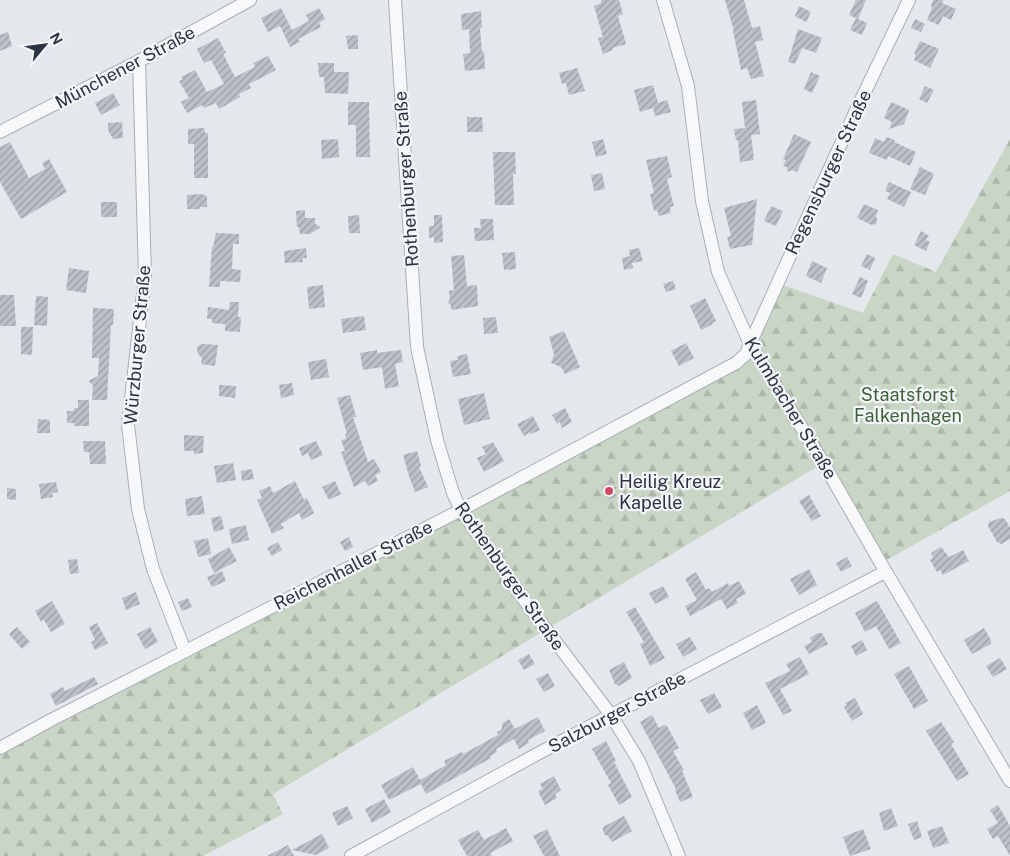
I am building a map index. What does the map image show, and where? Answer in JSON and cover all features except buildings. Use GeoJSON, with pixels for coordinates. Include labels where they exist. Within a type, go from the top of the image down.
{"type":"FeatureCollection","features":[{"type":"Feature","properties":{"kind":"street","name":"Münchener Straße"},"geometry":{"type":"LineString","coordinates":[[0,132],[139,61],[250,0]]}},
{"type":"Feature","properties":{"kind":"street","name":"Rothenburger Straße"},"geometry":{"type":"LineString","coordinates":[[395,0],[417,347],[437,440],[453,493],[461,510],[530,608],[611,715],[639,761],[679,856]]}},
{"type":"Feature","properties":{"kind":"street","name":"Kulmbacher Straße"},"geometry":{"type":"LineString","coordinates":[[663,0],[688,86],[702,201],[718,272],[750,344],[821,459],[1010,782]]}},
{"type":"Feature","properties":{"kind":"street","name":"Regensburger Straße"},"geometry":{"type":"LineString","coordinates":[[750,344],[908,0]]}},
{"type":"Feature","properties":{"kind":"street","name":"Würzburger Straße"},"geometry":{"type":"LineString","coordinates":[[139,61],[145,276],[128,425],[138,509],[153,568],[185,651]]}},
{"type":"Feature","properties":{"kind":"street","name":"Reichenhaller Straße"},"geometry":{"type":"LineString","coordinates":[[0,748],[461,510],[736,364],[746,354],[750,344]]}},
{"type":"Feature","properties":{"kind":"street","name":"Salzburger Straße"},"geometry":{"type":"LineString","coordinates":[[352,856],[611,715],[886,572]]}},
{"type":"Feature","properties":{"kind":"green space","name":"Staatsforst Falkenhagen"},"geometry":{"type":"Polygon","coordinates":[[[1010,139],[1010,491],[883,562],[823,463],[273,794],[283,814],[203,856],[0,856],[0,748],[735,364],[777,283],[863,313],[893,254],[936,272],[1010,139]]]}},
{"type":"Feature","properties":{"kind":"place","name":"Heilig Kreuz Kapelle"},"geometry":{"type":"Point","coordinates":[609,491]}}]}
